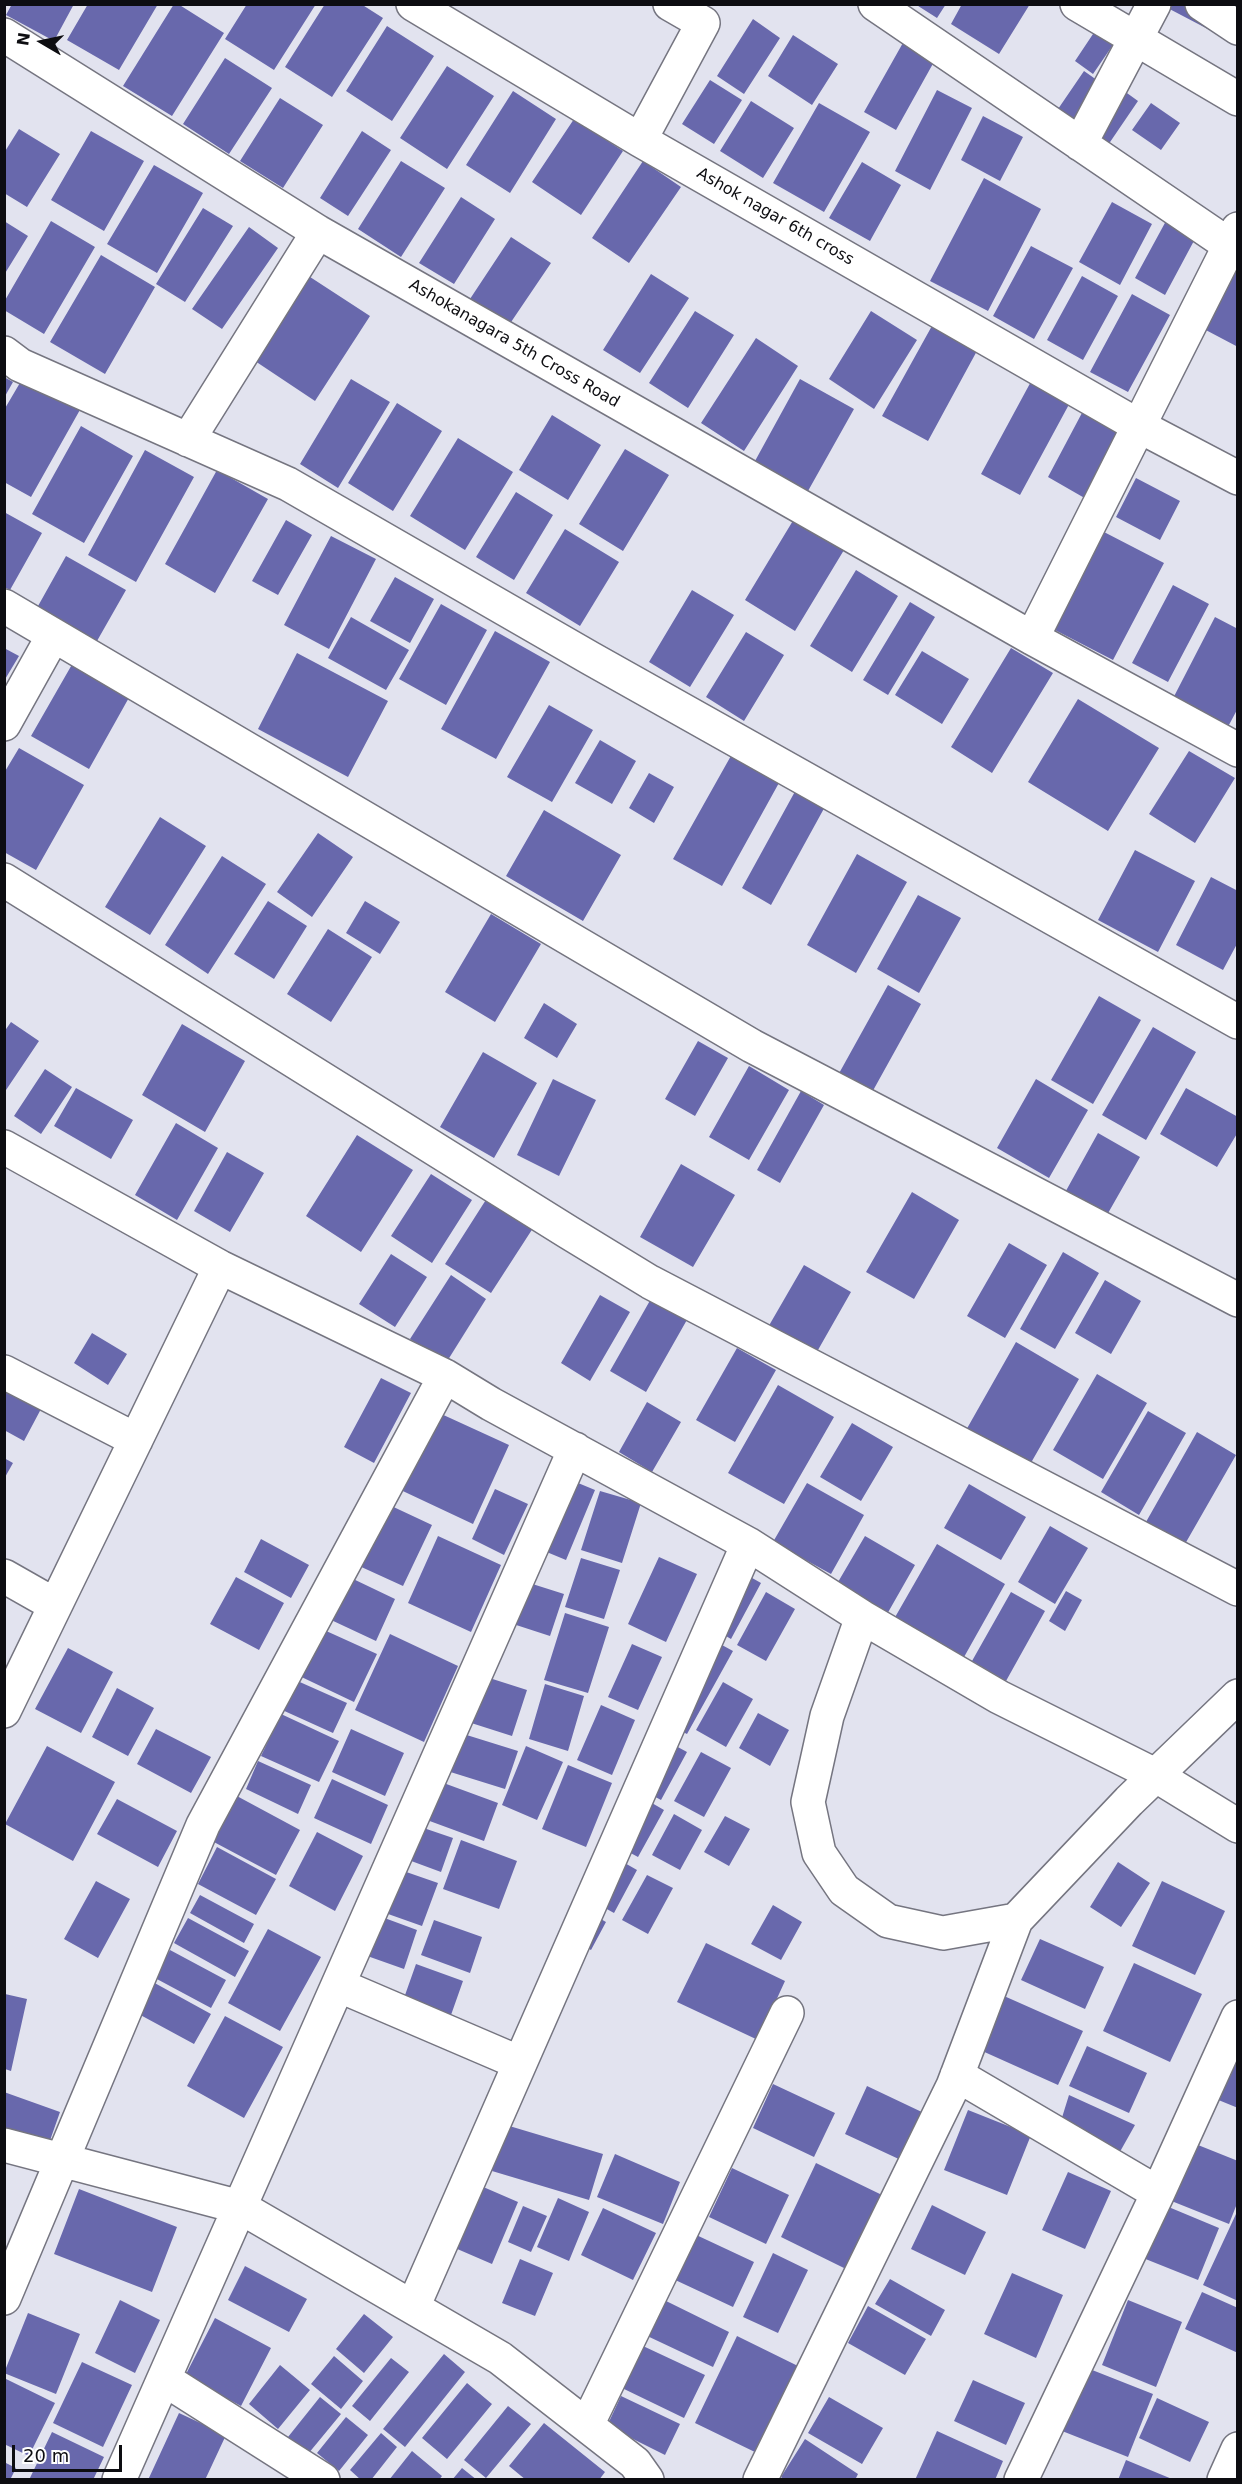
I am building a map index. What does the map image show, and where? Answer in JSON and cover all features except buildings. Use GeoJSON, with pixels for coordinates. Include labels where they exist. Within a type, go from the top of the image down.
{"type":"FeatureCollection","features":[{"type":"Feature","properties":{"kind":"street","name":"Ashok nagar 6th cross"},"geometry":{"type":"LineString","coordinates":[[413,4],[640,140],[1139,426],[1238,478]]}},
{"type":"Feature","properties":{"kind":"street"},"geometry":{"type":"LineString","coordinates":[[640,140],[710,14],[670,4]]}},
{"type":"Feature","properties":{"kind":"street"},"geometry":{"type":"LineString","coordinates":[[875,4],[1080,144],[1235,242],[1032,638]]}},
{"type":"Feature","properties":{"kind":"street"},"geometry":{"type":"LineString","coordinates":[[1077,4],[1238,99]]}},
{"type":"Feature","properties":{"kind":"street"},"geometry":{"type":"LineString","coordinates":[[1080,144],[1154,4]]}},
{"type":"Feature","properties":{"kind":"street"},"geometry":{"type":"LineString","coordinates":[[1202,4],[1238,28]]}},
{"type":"Feature","properties":{"kind":"street","name":"Ashokanagara 5th Cross Road"},"geometry":{"type":"LineString","coordinates":[[4,36],[318,232],[1032,638],[1238,750]]}},
{"type":"Feature","properties":{"kind":"street"},"geometry":{"type":"LineString","coordinates":[[188,440],[318,232]]}},
{"type":"Feature","properties":{"kind":"street"},"geometry":{"type":"LineString","coordinates":[[4,353],[20,365],[288,484],[590,658],[1238,1022]]}},
{"type":"Feature","properties":{"kind":"street"},"geometry":{"type":"LineString","coordinates":[[4,606],[752,1046],[1238,1300]]}},
{"type":"Feature","properties":{"kind":"street"},"geometry":{"type":"LineString","coordinates":[[4,724],[53,636]]}},
{"type":"Feature","properties":{"kind":"street"},"geometry":{"type":"LineString","coordinates":[[4,880],[651,1282],[1238,1589]]}},
{"type":"Feature","properties":{"kind":"street"},"geometry":{"type":"LineString","coordinates":[[4,1147],[220,1267],[445,1376],[748,1544],[862,1617],[999,1697],[1155,1775],[1238,1826]]}},
{"type":"Feature","properties":{"kind":"street"},"geometry":{"type":"LineString","coordinates":[[4,1711],[220,1267]]}},
{"type":"Feature","properties":{"kind":"street"},"geometry":{"type":"LineString","coordinates":[[4,1372],[136,1440]]}},
{"type":"Feature","properties":{"kind":"street"},"geometry":{"type":"LineString","coordinates":[[4,2298],[203,1825],[445,1376]]}},
{"type":"Feature","properties":{"kind":"street"},"geometry":{"type":"LineString","coordinates":[[119,2480],[575,1449]]}},
{"type":"Feature","properties":{"kind":"street"},"geometry":{"type":"LineString","coordinates":[[413,2307],[748,1544]]}},
{"type":"Feature","properties":{"kind":"street"},"geometry":{"type":"LineString","coordinates":[[4,1576],[56,1605]]}},
{"type":"Feature","properties":{"kind":"street"},"geometry":{"type":"LineString","coordinates":[[862,1617],[827,1716],[808,1802],[819,1853],[844,1890],[888,1921],[943,1933],[1016,1920]]}},
{"type":"Feature","properties":{"kind":"street"},"geometry":{"type":"LineString","coordinates":[[760,2480],[957,2074],[1016,1920],[1155,1775],[1238,1696]]}},
{"type":"Feature","properties":{"kind":"street"},"geometry":{"type":"LineString","coordinates":[[338,1985],[520,2063]]}},
{"type":"Feature","properties":{"kind":"street"},"geometry":{"type":"LineString","coordinates":[[587,2425],[787,2013]]}},
{"type":"Feature","properties":{"kind":"street"},"geometry":{"type":"LineString","coordinates":[[1021,2480],[1158,2193],[1238,2017]]}},
{"type":"Feature","properties":{"kind":"street"},"geometry":{"type":"LineString","coordinates":[[957,2074],[1158,2193]]}},
{"type":"Feature","properties":{"kind":"street"},"geometry":{"type":"LineString","coordinates":[[4,2145],[240,2207],[500,2358],[635,2463],[647,2480]]}},
{"type":"Feature","properties":{"kind":"street"},"geometry":{"type":"LineString","coordinates":[[164,2379],[323,2480]]}},
{"type":"Feature","properties":{"kind":"street"},"geometry":{"type":"LineString","coordinates":[[1224,2480],[1238,2449]]}}]}
